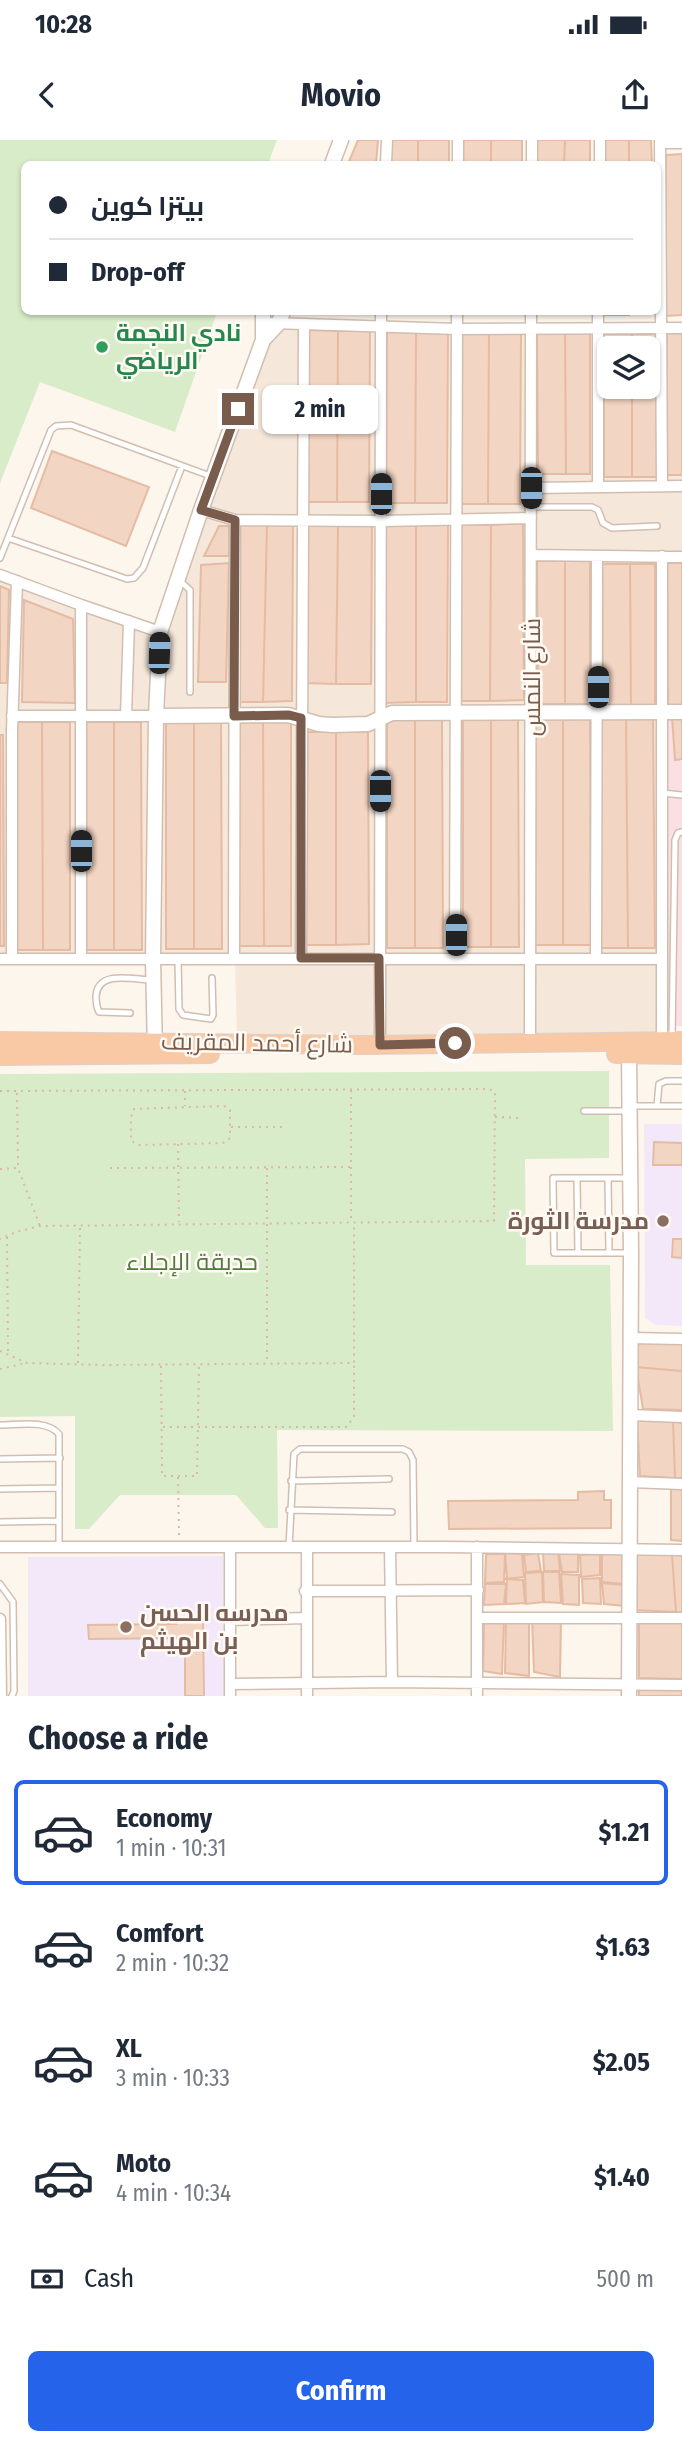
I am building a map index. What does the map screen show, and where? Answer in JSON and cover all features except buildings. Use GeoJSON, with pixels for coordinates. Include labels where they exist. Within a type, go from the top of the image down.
{"type":"FeatureCollection","features":[{"type":"Feature","properties":{"kind":"highway","name":"شارع أحمد المقريف"},"geometry":{"type":"LineString","coordinates":[[0,1041],[155,1048],[629,1054],[674,1045]]}},
{"type":"Feature","properties":{"kind":"highway","name":"شارع أحمد المقريف"},"geometry":{"type":"LineString","coordinates":[[0,1056],[155,1048],[530,1042],[674,1045]]}},
{"type":"Feature","properties":{"kind":"street"},"geometry":{"type":"LineString","coordinates":[[333,161],[341,140]]}},
{"type":"Feature","properties":{"kind":"street"},"geometry":{"type":"LineString","coordinates":[[386,161],[387,140]]}},
{"type":"Feature","properties":{"kind":"street"},"geometry":{"type":"LineString","coordinates":[[458,140],[458,161]]}},
{"type":"Feature","properties":{"kind":"street"},"geometry":{"type":"LineString","coordinates":[[532,161],[533,140]]}},
{"type":"Feature","properties":{"kind":"street"},"geometry":{"type":"LineString","coordinates":[[600,140],[600,161]]}},
{"type":"Feature","properties":{"kind":"street"},"geometry":{"type":"LineString","coordinates":[[660,161],[660,141],[682,143]]}},
{"type":"Feature","properties":{"kind":"street"},"geometry":{"type":"LineString","coordinates":[[661,234],[662,486]]}},
{"type":"Feature","properties":{"kind":"street"},"geometry":{"type":"LineString","coordinates":[[263,340],[263,315],[282,316],[300,325],[457,329],[682,328]]}},
{"type":"Feature","properties":{"kind":"street"},"geometry":{"type":"LineString","coordinates":[[380,1045],[382,315]]}},
{"type":"Feature","properties":{"kind":"street"},"geometry":{"type":"LineString","coordinates":[[455,958],[457,315]]}},
{"type":"Feature","properties":{"kind":"street","name":"شارع النمس"},"geometry":{"type":"LineString","coordinates":[[530,1042],[533,714],[531,315]]}},
{"type":"Feature","properties":{"kind":"street"},"geometry":{"type":"LineString","coordinates":[[598,315],[598,487]]}},
{"type":"Feature","properties":{"kind":"street"},"geometry":{"type":"LineString","coordinates":[[155,1048],[153,959],[156,716],[160,632],[263,340],[282,316]]}},
{"type":"Feature","properties":{"kind":"street"},"geometry":{"type":"LineString","coordinates":[[300,325],[303,521],[301,958]]}},
{"type":"Feature","properties":{"kind":"street"},"geometry":{"type":"LineString","coordinates":[[531,488],[682,486]]}},
{"type":"Feature","properties":{"kind":"street"},"geometry":{"type":"LineString","coordinates":[[201,510],[235,520],[303,521],[457,520],[531,513]]}},
{"type":"Feature","properties":{"kind":"street"},"geometry":{"type":"LineString","coordinates":[[234,958],[235,520]]}},
{"type":"Feature","properties":{"kind":"street"},"geometry":{"type":"LineString","coordinates":[[532,555],[682,557]]}},
{"type":"Feature","properties":{"kind":"street"},"geometry":{"type":"LineString","coordinates":[[596,959],[597,556]]}},
{"type":"Feature","properties":{"kind":"street"},"geometry":{"type":"LineString","coordinates":[[662,556],[661,959],[674,1045]]}},
{"type":"Feature","properties":{"kind":"street"},"geometry":{"type":"LineString","coordinates":[[0,575],[160,632]]}},
{"type":"Feature","properties":{"kind":"street"},"geometry":{"type":"LineString","coordinates":[[16,581],[12,716],[6,731],[6,959],[661,959]]}},
{"type":"Feature","properties":{"kind":"street"},"geometry":{"type":"LineString","coordinates":[[81,606],[81,959]]}},
{"type":"Feature","properties":{"kind":"street"},"geometry":{"type":"LineString","coordinates":[[126,716],[129,621]]}},
{"type":"Feature","properties":{"kind":"street"},"geometry":{"type":"LineString","coordinates":[[12,716],[289,715],[332,725],[374,723],[380,717],[392,713],[456,715],[682,712]]}},
{"type":"Feature","properties":{"kind":"street"},"geometry":{"type":"LineString","coordinates":[[629,1054],[629,1690]]}},
{"type":"Feature","properties":{"kind":"street"},"geometry":{"type":"LineString","coordinates":[[631,1338],[682,1339]]}},
{"type":"Feature","properties":{"kind":"street"},"geometry":{"type":"LineString","coordinates":[[630,1415],[682,1417]]}},
{"type":"Feature","properties":{"kind":"street"},"geometry":{"type":"LineString","coordinates":[[630,1482],[682,1484]]}},
{"type":"Feature","properties":{"kind":"street"},"geometry":{"type":"LineString","coordinates":[[0,1547],[682,1550]]}},
{"type":"Feature","properties":{"kind":"street"},"geometry":{"type":"LineString","coordinates":[[230,1547],[230,1690],[307,1684],[392,1682],[629,1690],[682,1685]]}},
{"type":"Feature","properties":{"kind":"street"},"geometry":{"type":"LineString","coordinates":[[390,1547],[392,1682]]}},
{"type":"Feature","properties":{"kind":"street"},"geometry":{"type":"LineString","coordinates":[[477,1547],[477,1696]]}},
{"type":"Feature","properties":{"kind":"street"},"geometry":{"type":"LineString","coordinates":[[307,1548],[307,1696]]}},
{"type":"Feature","properties":{"kind":"street"},"geometry":{"type":"LineString","coordinates":[[305,1591],[478,1590]]}},
{"type":"Feature","properties":{"kind":"street"},"geometry":{"type":"LineString","coordinates":[[229,1620],[306,1618]]}},
{"type":"Feature","properties":{"kind":"street"},"geometry":{"type":"LineString","coordinates":[[477,1618],[682,1618]]}},
{"type":"Feature","properties":{"kind":"street"},"geometry":{"type":"LineString","coordinates":[[0,1619],[1,1696]]}},
{"type":"Feature","properties":{"kind":"lane"},"geometry":{"type":"LineString","coordinates":[[0,558],[51,430],[56,426],[71,425],[213,477]]}},
{"type":"Feature","properties":{"kind":"lane"},"geometry":{"type":"LineString","coordinates":[[8,538],[127,579],[134,578],[143,568],[182,466]]}},
{"type":"Feature","properties":{"kind":"lane"},"geometry":{"type":"LineString","coordinates":[[531,513],[595,507],[608,527],[657,526]]}},
{"type":"Feature","properties":{"kind":"lane"},"geometry":{"type":"LineString","coordinates":[[177,580],[190,590],[190,691]]}},
{"type":"Feature","properties":{"kind":"lane"},"geometry":{"type":"LineString","coordinates":[[662,793],[682,795]]}},
{"type":"Feature","properties":{"kind":"lane"},"geometry":{"type":"LineString","coordinates":[[674,1045],[675,841],[676,836],[682,832]]}},
{"type":"Feature","properties":{"kind":"lane"},"geometry":{"type":"LineString","coordinates":[[178,958],[179,1009],[183,1015],[211,1019],[212,978]]}},
{"type":"Feature","properties":{"kind":"lane"},"geometry":{"type":"LineString","coordinates":[[130,1013],[99,1012],[96,1003],[100,982],[107,978],[153,980]]}},
{"type":"Feature","properties":{"kind":"lane"},"geometry":{"type":"LineString","coordinates":[[657,1106],[659,1084],[682,1081]]}},
{"type":"Feature","properties":{"kind":"lane"},"geometry":{"type":"LineString","coordinates":[[584,1111],[682,1107]]}},
{"type":"Feature","properties":{"kind":"lane"},"geometry":{"type":"LineString","coordinates":[[630,1178],[553,1178],[554,1254],[631,1253]]}},
{"type":"Feature","properties":{"kind":"lane"},"geometry":{"type":"LineString","coordinates":[[577,1178],[578,1253]]}},
{"type":"Feature","properties":{"kind":"lane"},"geometry":{"type":"LineString","coordinates":[[608,1178],[609,1253]]}},
{"type":"Feature","properties":{"kind":"lane"},"geometry":{"type":"LineString","coordinates":[[0,1425],[42,1425],[53,1428],[59,1434],[59,1547]]}},
{"type":"Feature","properties":{"kind":"lane"},"geometry":{"type":"LineString","coordinates":[[289,1547],[290,1481],[294,1454],[300,1449],[403,1449],[409,1452],[413,1460],[415,1547]]}},
{"type":"Feature","properties":{"kind":"lane"},"geometry":{"type":"LineString","coordinates":[[0,1459],[60,1458]]}},
{"type":"Feature","properties":{"kind":"lane"},"geometry":{"type":"LineString","coordinates":[[290,1481],[389,1479]]}},
{"type":"Feature","properties":{"kind":"lane"},"geometry":{"type":"LineString","coordinates":[[0,1489],[59,1488]]}},
{"type":"Feature","properties":{"kind":"lane"},"geometry":{"type":"LineString","coordinates":[[289,1510],[392,1512]]}},
{"type":"Feature","properties":{"kind":"lane"},"geometry":{"type":"LineString","coordinates":[[0,1522],[59,1521]]}},
{"type":"Feature","properties":{"kind":"lane"},"geometry":{"type":"LineString","coordinates":[[0,1584],[13,1602],[12,1696]]}},
{"type":"Feature","properties":{"kind":"path"},"geometry":{"type":"LineString","coordinates":[[162,1427],[346,1427],[354,1417],[351,1088]]}},
{"type":"Feature","properties":{"kind":"path"},"geometry":{"type":"LineString","coordinates":[[0,1091],[351,1088],[489,1089],[495,1092],[494,1222],[80,1224],[40,1226],[0,1239]]}},
{"type":"Feature","properties":{"kind":"path"},"geometry":{"type":"LineString","coordinates":[[185,1090],[185,1107]]}},
{"type":"Feature","properties":{"kind":"path"},"geometry":{"type":"LineString","coordinates":[[17,1091],[18,1168],[40,1226]]}},
{"type":"Feature","properties":{"kind":"path"},"geometry":{"type":"LineString","coordinates":[[138,1107],[185,1107],[227,1107],[230,1110],[229,1139],[223,1143],[133,1143],[132,1112],[138,1107]]}},
{"type":"Feature","properties":{"kind":"path"},"geometry":{"type":"LineString","coordinates":[[495,1117],[521,1118]]}},
{"type":"Feature","properties":{"kind":"path"},"geometry":{"type":"LineString","coordinates":[[230,1127],[287,1127]]}},
{"type":"Feature","properties":{"kind":"path"},"geometry":{"type":"LineString","coordinates":[[178,1144],[179,1223]]}},
{"type":"Feature","properties":{"kind":"path"},"geometry":{"type":"LineString","coordinates":[[267,1167],[267,1364]]}},
{"type":"Feature","properties":{"kind":"path"},"geometry":{"type":"LineString","coordinates":[[110,1168],[351,1167]]}},
{"type":"Feature","properties":{"kind":"path"},"geometry":{"type":"LineString","coordinates":[[0,1169],[18,1168]]}},
{"type":"Feature","properties":{"kind":"path"},"geometry":{"type":"LineString","coordinates":[[78,1364],[80,1224]]}},
{"type":"Feature","properties":{"kind":"path"},"geometry":{"type":"LineString","coordinates":[[7,1236],[8,1356]]}},
{"type":"Feature","properties":{"kind":"path"},"geometry":{"type":"LineString","coordinates":[[0,1351],[27,1363]]}},
{"type":"Feature","properties":{"kind":"path"},"geometry":{"type":"LineString","coordinates":[[0,1369],[27,1363],[354,1363]]}},
{"type":"Feature","properties":{"kind":"path"},"geometry":{"type":"LineString","coordinates":[[161,1364],[162,1476],[197,1476],[199,1364]]}},
{"type":"Feature","properties":{"kind":"path"},"geometry":{"type":"LineString","coordinates":[[178,1476],[179,1547]]}},
{"type":"Feature","properties":{"kind":"shaded area"},"geometry":{"type":"Polygon","coordinates":[[[279,325],[682,327],[682,712],[660,712],[661,1041],[237,1041],[235,956],[153,959],[0,958],[0,576],[160,632],[263,340],[279,325]]]}},
{"type":"Feature","properties":{"kind":"shaded area"},"geometry":{"type":"Polygon","coordinates":[[[682,717],[682,1026],[667,1026],[667,718],[682,717]]]}},
{"type":"Feature","properties":{"kind":"shaded area","name":"مدرسة الثورة"},"geometry":{"type":"Polygon","coordinates":[[[644,1124],[682,1124],[682,1326],[656,1325],[645,1318],[644,1124]]]}},
{"type":"Feature","properties":{"kind":"shaded area","name":"مدرسه الحسن بن الهيثم"},"geometry":{"type":"Polygon","coordinates":[[[223,1556],[224,1696],[28,1696],[28,1557],[223,1556]]]}},
{"type":"Feature","properties":{"kind":"green space","name":"نادي النجمة الرياضي"},"geometry":{"type":"Polygon","coordinates":[[[0,140],[277,140],[269,161],[21,161],[21,315],[216,315],[175,432],[40,382],[0,483],[0,140]]]}},
{"type":"Feature","properties":{"kind":"green space","name":"حديقة الإجلاء"},"geometry":{"type":"Polygon","coordinates":[[[609,1071],[609,1158],[525,1159],[526,1265],[610,1265],[613,1431],[277,1430],[278,1528],[265,1528],[236,1495],[120,1495],[89,1529],[75,1529],[75,1416],[0,1417],[0,1074],[609,1071]]]}},
{"type":"Feature","properties":{"kind":"place","name":"نادي النجمة الرياضي"},"geometry":{"type":"Point","coordinates":[102,347]}},
{"type":"Feature","properties":{"kind":"place","name":"مدرسة الثورة"},"geometry":{"type":"Point","coordinates":[663,1221]}},
{"type":"Feature","properties":{"kind":"place","name":"مدرسه الحسن بن الهيثم"},"geometry":{"type":"Point","coordinates":[126,1627]}},
{"type":"Feature","properties":{"kind":"route"},"geometry":{"type":"LineString","coordinates":[[238,409],[201,510],[235,520],[234,716],[295,715],[301,718],[301,958],[379,958],[380,1045],[455,1043]]}}]}
